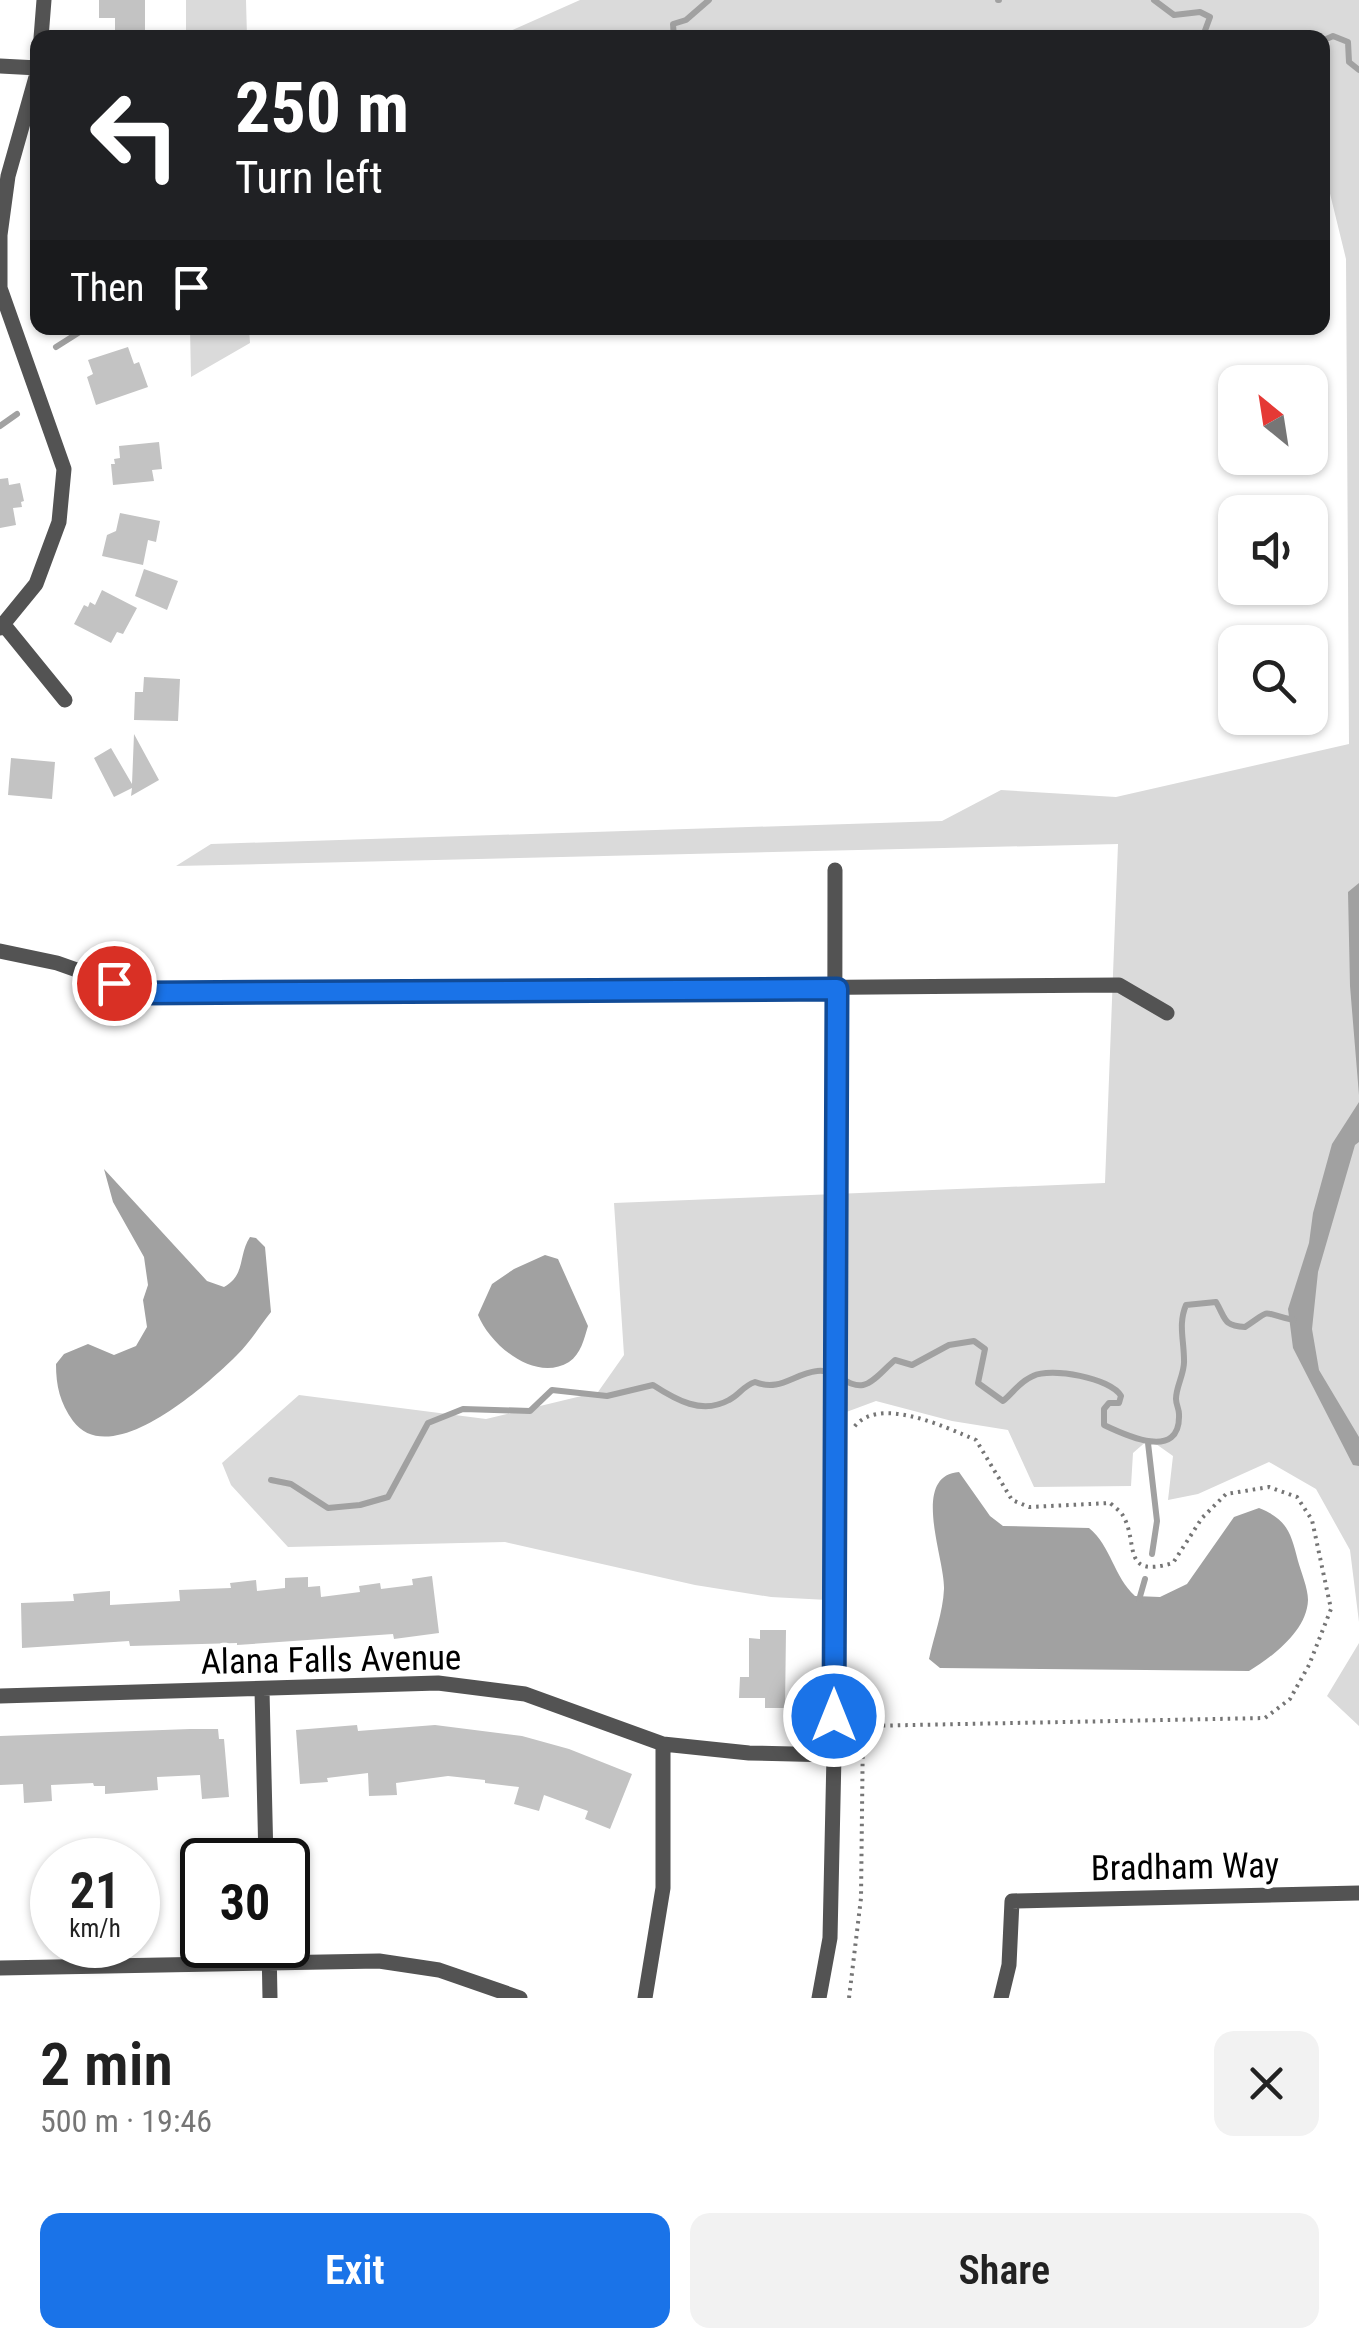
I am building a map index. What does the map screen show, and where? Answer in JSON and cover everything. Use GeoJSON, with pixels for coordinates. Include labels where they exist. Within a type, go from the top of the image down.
{"type":"FeatureCollection","features":[{"type":"Feature","properties":{"kind":"street"},"geometry":{"type":"LineString","coordinates":[[42,30],[44,0]]}},
{"type":"Feature","properties":{"kind":"street"},"geometry":{"type":"LineString","coordinates":[[0,66],[30,68]]}},
{"type":"Feature","properties":{"kind":"street"},"geometry":{"type":"LineString","coordinates":[[30,98],[8,176],[0,235],[0,288],[64,470],[59,522],[36,584],[2,627],[64,700]]}},
{"type":"Feature","properties":{"kind":"street"},"geometry":{"type":"LineString","coordinates":[[819,1998],[830,1938],[834,1755],[835,870]]}},
{"type":"Feature","properties":{"kind":"street"},"geometry":{"type":"LineString","coordinates":[[0,951],[56,963],[142,993],[1119,986],[1167,1013]]}},
{"type":"Feature","properties":{"kind":"street","name":"Alana Falls Avenue"},"geometry":{"type":"LineString","coordinates":[[0,1696],[438,1683],[525,1694],[663,1744],[750,1753],[834,1755]]}},
{"type":"Feature","properties":{"kind":"street"},"geometry":{"type":"LineString","coordinates":[[262,1690],[265,1838]]}},
{"type":"Feature","properties":{"kind":"street"},"geometry":{"type":"LineString","coordinates":[[645,1998],[663,1888],[663,1744]]}},
{"type":"Feature","properties":{"kind":"street","name":"Bradham Way"},"geometry":{"type":"LineString","coordinates":[[1001,1998],[1010,1965],[1012,1901],[1359,1894]]}},
{"type":"Feature","properties":{"kind":"street"},"geometry":{"type":"LineString","coordinates":[[310,1964],[408,1963],[520,1998]]}},
{"type":"Feature","properties":{"kind":"street"},"geometry":{"type":"LineString","coordinates":[[0,1968],[180,1965]]}},
{"type":"Feature","properties":{"kind":"street"},"geometry":{"type":"LineString","coordinates":[[269,1968],[270,1998]]}},
{"type":"Feature","properties":{"kind":"path"},"geometry":{"type":"LineString","coordinates":[[848,1998],[860,1898],[863,1726],[1265,1718],[1290,1700],[1331,1609],[1312,1520],[1297,1497],[1269,1487],[1226,1494],[1202,1518],[1173,1563],[1156,1568],[1142,1566],[1132,1554],[1122,1513],[1110,1503],[1029,1507],[1012,1500],[976,1440],[942,1426],[900,1414],[876,1413],[852,1426],[849,1442]]}},
{"type":"Feature","properties":{"kind":"shaded area"},"geometry":{"type":"Polygon","coordinates":[[[186,0],[246,0],[247,30],[186,30],[186,0]]]}},
{"type":"Feature","properties":{"kind":"shaded area"},"geometry":{"type":"Polygon","coordinates":[[[580,0],[1359,0],[1359,1622],[1350,1550],[1316,1489],[1269,1462],[1198,1494],[1168,1500],[1173,1456],[1149,1439],[1133,1453],[1131,1486],[1034,1487],[1008,1430],[952,1421],[876,1401],[841,1414],[827,1462],[828,1600],[771,1597],[695,1585],[505,1542],[288,1547],[231,1485],[222,1463],[299,1395],[486,1419],[598,1392],[624,1355],[614,1203],[1105,1183],[1118,844],[176,866],[211,844],[942,821],[1001,790],[1116,797],[1349,744],[1346,259],[1330,194],[1330,30],[513,30],[580,0]]]}},
{"type":"Feature","properties":{"kind":"shaded area"},"geometry":{"type":"Polygon","coordinates":[[[190,335],[249,335],[250,343],[191,377],[190,335]]]}},
{"type":"Feature","properties":{"kind":"shaded area"},"geometry":{"type":"Polygon","coordinates":[[[1359,883],[1359,1095],[1350,986],[1348,892],[1359,883]]]}},
{"type":"Feature","properties":{"kind":"shaded area"},"geometry":{"type":"Polygon","coordinates":[[[1359,1102],[1359,1142],[1318,1272],[1312,1329],[1319,1370],[1359,1437],[1359,1466],[1353,1465],[1293,1348],[1288,1309],[1309,1243],[1332,1144],[1359,1102]]]}},
{"type":"Feature","properties":{"kind":"shaded area"},"geometry":{"type":"Polygon","coordinates":[[[104,1169],[207,1281],[224,1287],[231,1282],[239,1271],[250,1237],[256,1238],[265,1247],[271,1312],[237,1355],[204,1385],[158,1418],[111,1436],[90,1434],[73,1421],[62,1401],[56,1372],[56,1364],[64,1354],[88,1344],[114,1355],[136,1346],[147,1327],[144,1257],[113,1202],[104,1169]]]}},
{"type":"Feature","properties":{"kind":"shaded area"},"geometry":{"type":"Polygon","coordinates":[[[545,1255],[558,1259],[588,1326],[573,1359],[542,1368],[503,1349],[478,1315],[492,1284],[545,1255]]]}},
{"type":"Feature","properties":{"kind":"shaded area"},"geometry":{"type":"Polygon","coordinates":[[[959,1472],[990,1516],[1003,1526],[1089,1528],[1135,1596],[1160,1597],[1187,1584],[1234,1517],[1259,1508],[1282,1522],[1293,1542],[1308,1595],[1302,1622],[1278,1651],[1249,1671],[940,1668],[929,1659],[944,1589],[933,1503],[936,1488],[944,1477],[959,1472]]]}},
{"type":"Feature","properties":{"kind":"shaded area"},"geometry":{"type":"Polygon","coordinates":[[[1359,1643],[1359,1726],[1327,1696],[1359,1643]]]}},
{"type":"Feature","properties":{"kind":"building"},"geometry":{"type":"Polygon","coordinates":[[[99,0],[145,0],[145,30],[115,30],[115,18],[99,18],[99,0]]]}},
{"type":"Feature","properties":{"kind":"building"},"geometry":{"type":"Polygon","coordinates":[[[128,347],[134,364],[139,362],[148,387],[96,405],[87,377],[93,374],[88,360],[128,347]]]}},
{"type":"Feature","properties":{"kind":"building"},"geometry":{"type":"Polygon","coordinates":[[[159,442],[162,469],[152,470],[154,481],[113,485],[111,464],[120,458],[119,446],[159,442]]]}},
{"type":"Feature","properties":{"kind":"building"},"geometry":{"type":"Polygon","coordinates":[[[8,478],[9,485],[20,483],[24,501],[22,507],[13,508],[16,525],[0,528],[0,479],[8,478]]]}},
{"type":"Feature","properties":{"kind":"building"},"geometry":{"type":"Polygon","coordinates":[[[120,513],[160,521],[156,542],[148,540],[143,565],[102,556],[107,535],[116,531],[120,513]]]}},
{"type":"Feature","properties":{"kind":"building"},"geometry":{"type":"Polygon","coordinates":[[[144,569],[178,581],[167,610],[135,596],[144,569]]]}},
{"type":"Feature","properties":{"kind":"building"},"geometry":{"type":"Polygon","coordinates":[[[102,590],[137,608],[123,634],[117,632],[111,643],[74,624],[84,605],[95,605],[102,590]]]}},
{"type":"Feature","properties":{"kind":"building"},"geometry":{"type":"Polygon","coordinates":[[[144,677],[180,679],[178,721],[134,720],[135,692],[143,692],[144,677]]]}},
{"type":"Feature","properties":{"kind":"building"},"geometry":{"type":"Polygon","coordinates":[[[134,734],[159,780],[131,796],[132,788],[114,797],[94,758],[111,748],[132,784],[134,734]]]}},
{"type":"Feature","properties":{"kind":"building"},"geometry":{"type":"Polygon","coordinates":[[[11,758],[55,762],[52,799],[8,795],[11,758]]]}},
{"type":"Feature","properties":{"kind":"building"},"geometry":{"type":"Polygon","coordinates":[[[432,1576],[439,1633],[394,1639],[393,1634],[237,1645],[130,1646],[129,1641],[22,1648],[21,1603],[74,1601],[73,1594],[110,1591],[110,1605],[180,1601],[179,1590],[231,1588],[230,1583],[256,1580],[257,1591],[285,1588],[285,1578],[308,1577],[308,1587],[320,1586],[321,1597],[360,1592],[359,1586],[380,1583],[381,1589],[413,1585],[412,1579],[432,1576]]]}},
{"type":"Feature","properties":{"kind":"building"},"geometry":{"type":"Polygon","coordinates":[[[760,1630],[786,1630],[785,1708],[765,1708],[765,1698],[739,1698],[740,1677],[749,1677],[749,1638],[760,1639],[760,1630]]]}},
{"type":"Feature","properties":{"kind":"building"},"geometry":{"type":"Polygon","coordinates":[[[357,1725],[358,1731],[435,1725],[522,1736],[569,1749],[632,1774],[610,1829],[585,1819],[588,1811],[544,1795],[539,1811],[514,1804],[519,1787],[485,1780],[448,1776],[396,1783],[397,1795],[369,1796],[368,1773],[300,1784],[296,1730],[357,1725]]]}},
{"type":"Feature","properties":{"kind":"building"},"geometry":{"type":"Polygon","coordinates":[[[218,1729],[219,1739],[224,1739],[229,1797],[202,1799],[200,1775],[157,1777],[158,1790],[105,1794],[105,1786],[93,1783],[51,1785],[52,1801],[24,1803],[23,1784],[0,1785],[0,1736],[218,1729]]]}},
{"type":"Feature","properties":{"kind":"waterway"},"geometry":{"type":"LineString","coordinates":[[673,30],[673,24],[686,20],[709,0]]}},
{"type":"Feature","properties":{"kind":"waterway"},"geometry":{"type":"LineString","coordinates":[[1154,0],[1174,15],[1200,12],[1210,17],[1205,30]]}},
{"type":"Feature","properties":{"kind":"waterway"},"geometry":{"type":"LineString","coordinates":[[1330,37],[1348,42],[1349,62],[1359,70]]}},
{"type":"Feature","properties":{"kind":"waterway"},"geometry":{"type":"LineString","coordinates":[[56,347],[75,335]]}},
{"type":"Feature","properties":{"kind":"waterway"},"geometry":{"type":"LineString","coordinates":[[0,426],[17,414]]}},
{"type":"Feature","properties":{"kind":"waterway"},"geometry":{"type":"LineString","coordinates":[[271,1480],[291,1484],[328,1508],[360,1505],[388,1497],[428,1423],[463,1409],[530,1411],[552,1390],[607,1396],[653,1385],[680,1400],[709,1406],[729,1400],[755,1382],[779,1384],[817,1371],[863,1385],[895,1360],[912,1365],[949,1345],[974,1341],[985,1349],[978,1383],[1003,1401],[1033,1376],[1053,1373],[1094,1379],[1121,1396],[1119,1403],[1109,1403],[1104,1409],[1104,1425],[1137,1439],[1162,1441],[1177,1429],[1176,1399],[1184,1365],[1182,1325],[1186,1305],[1216,1302],[1226,1320],[1245,1327],[1267,1313],[1294,1320]]}},
{"type":"Feature","properties":{"kind":"waterway"},"geometry":{"type":"LineString","coordinates":[[1148,1443],[1157,1521],[1152,1554]]}},
{"type":"Feature","properties":{"kind":"waterway"},"geometry":{"type":"LineString","coordinates":[[1139,1600],[1145,1579]]}},
{"type":"Feature","properties":{"kind":"route"},"geometry":{"type":"LineString","coordinates":[[114,983],[142,993],[837,989],[834,1716]]}}]}
